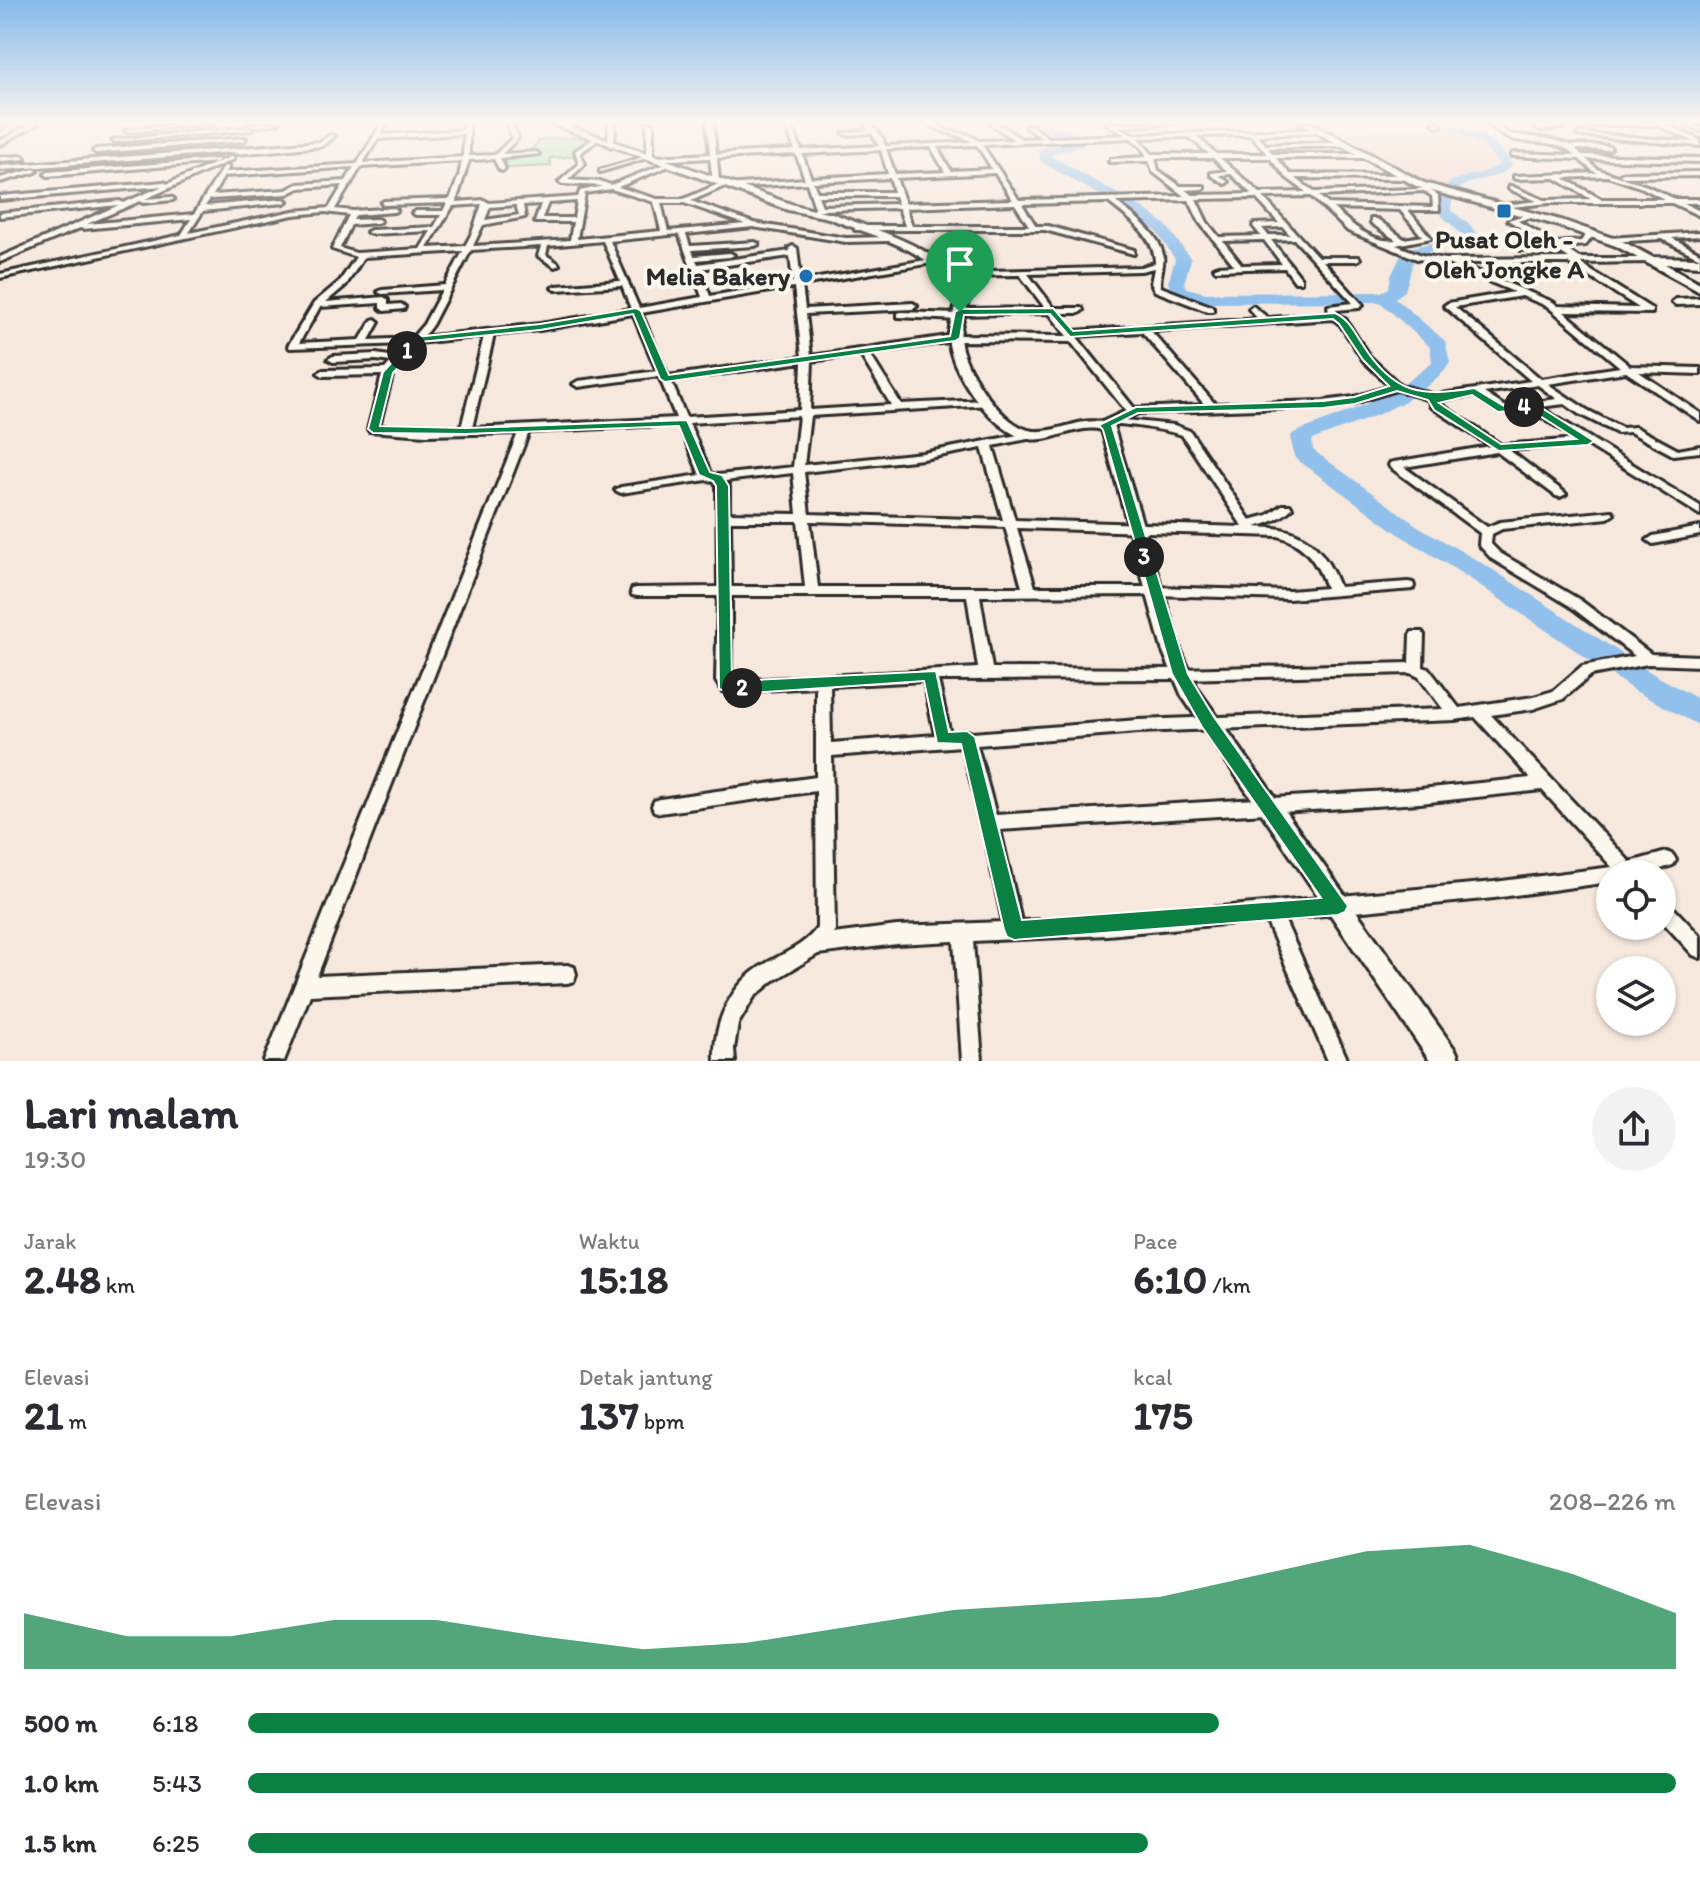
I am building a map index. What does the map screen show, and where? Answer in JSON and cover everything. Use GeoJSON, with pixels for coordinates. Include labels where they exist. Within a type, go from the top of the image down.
{"type":"FeatureCollection","features":[{"type":"Feature","properties":{"kind":"main road"},"geometry":{"type":"LineString","coordinates":[[691,173],[826,213]]}},
{"type":"Feature","properties":{"kind":"main road"},"geometry":{"type":"LineString","coordinates":[[1394,173],[1430,189],[1591,233],[1652,260],[1700,288]]}},
{"type":"Feature","properties":{"kind":"main road"},"geometry":{"type":"LineString","coordinates":[[1652,260],[1700,262]]}},
{"type":"Feature","properties":{"kind":"street"},"geometry":{"type":"LineString","coordinates":[[0,180],[28,173]]}},
{"type":"Feature","properties":{"kind":"street"},"geometry":{"type":"LineString","coordinates":[[48,174],[60,173]]}},
{"type":"Feature","properties":{"kind":"street"},"geometry":{"type":"LineString","coordinates":[[0,263],[198,173]]}},
{"type":"Feature","properties":{"kind":"street"},"geometry":{"type":"LineString","coordinates":[[184,236],[223,174],[238,173]]}},
{"type":"Feature","properties":{"kind":"street"},"geometry":{"type":"LineString","coordinates":[[250,193],[262,173]]}},
{"type":"Feature","properties":{"kind":"street"},"geometry":{"type":"LineString","coordinates":[[331,210],[354,173]]}},
{"type":"Feature","properties":{"kind":"street"},"geometry":{"type":"LineString","coordinates":[[422,251],[453,203],[463,173]]}},
{"type":"Feature","properties":{"kind":"street"},"geometry":{"type":"LineString","coordinates":[[571,173],[561,181],[611,187],[657,202]]}},
{"type":"Feature","properties":{"kind":"street"},"geometry":{"type":"LineString","coordinates":[[573,242],[584,191],[611,187],[636,173]]}},
{"type":"Feature","properties":{"kind":"street"},"geometry":{"type":"LineString","coordinates":[[719,173],[722,184]]}},
{"type":"Feature","properties":{"kind":"street"},"geometry":{"type":"LineString","coordinates":[[806,173],[813,194],[826,213],[888,239],[952,274],[964,296],[955,338],[962,364],[986,403],[1013,428],[1033,435]]}},
{"type":"Feature","properties":{"kind":"street"},"geometry":{"type":"LineString","coordinates":[[685,201],[722,184],[960,173]]}},
{"type":"Feature","properties":{"kind":"street"},"geometry":{"type":"LineString","coordinates":[[997,173],[1034,228]]}},
{"type":"Feature","properties":{"kind":"street"},"geometry":{"type":"LineString","coordinates":[[1157,173],[1192,198],[1199,215],[1240,267]]}},
{"type":"Feature","properties":{"kind":"street"},"geometry":{"type":"LineString","coordinates":[[1225,182],[1213,174],[1228,173]]}},
{"type":"Feature","properties":{"kind":"street"},"geometry":{"type":"LineString","coordinates":[[1234,173],[1355,299],[1352,308],[1329,310],[1343,322],[1366,358],[1398,388],[1431,397],[1628,369],[1700,371]]}},
{"type":"Feature","properties":{"kind":"street"},"geometry":{"type":"LineString","coordinates":[[1286,173],[1357,233],[1396,244],[1415,255],[1445,261],[1558,309],[1628,369],[1700,418]]}},
{"type":"Feature","properties":{"kind":"street"},"geometry":{"type":"LineString","coordinates":[[1600,173],[1645,187],[1700,214]]}},
{"type":"Feature","properties":{"kind":"street"},"geometry":{"type":"LineString","coordinates":[[1516,177],[1688,173]]}},
{"type":"Feature","properties":{"kind":"street"},"geometry":{"type":"LineString","coordinates":[[1685,174],[1700,183]]}},
{"type":"Feature","properties":{"kind":"street"},"geometry":{"type":"LineString","coordinates":[[892,175],[909,227]]}},
{"type":"Feature","properties":{"kind":"street"},"geometry":{"type":"LineString","coordinates":[[31,189],[192,176]]}},
{"type":"Feature","properties":{"kind":"street"},"geometry":{"type":"LineString","coordinates":[[1288,176],[1402,177]]}},
{"type":"Feature","properties":{"kind":"street"},"geometry":{"type":"LineString","coordinates":[[1555,176],[1602,202]]}},
{"type":"Feature","properties":{"kind":"street"},"geometry":{"type":"LineString","coordinates":[[0,198],[176,183]]}},
{"type":"Feature","properties":{"kind":"street"},"geometry":{"type":"LineString","coordinates":[[208,197],[287,192],[298,186],[347,183]]}},
{"type":"Feature","properties":{"kind":"street"},"geometry":{"type":"LineString","coordinates":[[1178,188],[1202,187]]}},
{"type":"Feature","properties":{"kind":"street"},"geometry":{"type":"LineString","coordinates":[[1511,188],[1544,202]]}},
{"type":"Feature","properties":{"kind":"street"},"geometry":{"type":"LineString","coordinates":[[826,213],[901,206],[1430,189],[1438,208],[1326,206]]}},
{"type":"Feature","properties":{"kind":"street"},"geometry":{"type":"LineString","coordinates":[[813,194],[896,194]]}},
{"type":"Feature","properties":{"kind":"street"},"geometry":{"type":"LineString","coordinates":[[0,215],[171,199]]}},
{"type":"Feature","properties":{"kind":"street"},"geometry":{"type":"LineString","coordinates":[[384,203],[484,202],[487,205],[580,199]]}},
{"type":"Feature","properties":{"kind":"street"},"geometry":{"type":"LineString","coordinates":[[1112,200],[1146,232],[1160,259],[1155,283],[1158,289],[1210,309]]}},
{"type":"Feature","properties":{"kind":"street"},"geometry":{"type":"LineString","coordinates":[[72,228],[284,201]]}},
{"type":"Feature","properties":{"kind":"street"},"geometry":{"type":"LineString","coordinates":[[647,205],[685,201],[778,231],[846,240],[888,239]]}},
{"type":"Feature","properties":{"kind":"street"},"geometry":{"type":"LineString","coordinates":[[1504,207],[1544,202],[1700,201]]}},
{"type":"Feature","properties":{"kind":"street"},"geometry":{"type":"LineString","coordinates":[[480,223],[523,216],[519,202]]}},
{"type":"Feature","properties":{"kind":"street"},"geometry":{"type":"LineString","coordinates":[[545,202],[538,220],[577,220]]}},
{"type":"Feature","properties":{"kind":"street"},"geometry":{"type":"LineString","coordinates":[[657,202],[665,233]]}},
{"type":"Feature","properties":{"kind":"street"},"geometry":{"type":"LineString","coordinates":[[962,204],[970,227]]}},
{"type":"Feature","properties":{"kind":"street"},"geometry":{"type":"LineString","coordinates":[[487,205],[448,287],[418,339],[388,372],[373,429],[466,431],[683,423],[805,412],[986,403]]}},
{"type":"Feature","properties":{"kind":"street"},"geometry":{"type":"LineString","coordinates":[[1396,244],[1428,236],[1402,208]]}},
{"type":"Feature","properties":{"kind":"street"},"geometry":{"type":"LineString","coordinates":[[0,276],[293,213],[331,210],[353,213],[446,213]]}},
{"type":"Feature","properties":{"kind":"street"},"geometry":{"type":"LineString","coordinates":[[353,213],[337,251],[361,255],[573,242],[681,231],[716,224],[753,225]]}},
{"type":"Feature","properties":{"kind":"street"},"geometry":{"type":"LineString","coordinates":[[1532,215],[1512,220],[1650,310],[1558,309]]}},
{"type":"Feature","properties":{"kind":"street"},"geometry":{"type":"LineString","coordinates":[[347,223],[377,221]]}},
{"type":"Feature","properties":{"kind":"street"},"geometry":{"type":"LineString","coordinates":[[1374,221],[1396,244]]}},
{"type":"Feature","properties":{"kind":"street"},"geometry":{"type":"LineString","coordinates":[[1284,225],[1258,226],[1298,280]]}},
{"type":"Feature","properties":{"kind":"street"},"geometry":{"type":"LineString","coordinates":[[858,228],[1052,229],[1131,252]]}},
{"type":"Feature","properties":{"kind":"street"},"geometry":{"type":"LineString","coordinates":[[371,232],[436,229]]}},
{"type":"Feature","properties":{"kind":"street"},"geometry":{"type":"LineString","coordinates":[[681,231],[707,298]]}},
{"type":"Feature","properties":{"kind":"street"},"geometry":{"type":"LineString","coordinates":[[1524,248],[1583,243],[1591,233]]}},
{"type":"Feature","properties":{"kind":"street"},"geometry":{"type":"LineString","coordinates":[[1609,240],[1700,234]]}},
{"type":"Feature","properties":{"kind":"street"},"geometry":{"type":"LineString","coordinates":[[1662,236],[1700,256]]}},
{"type":"Feature","properties":{"kind":"street"},"geometry":{"type":"LineString","coordinates":[[1216,239],[1296,237]]}},
{"type":"Feature","properties":{"kind":"street"},"geometry":{"type":"LineString","coordinates":[[606,239],[683,423],[712,478],[723,486],[725,685],[731,688],[986,672],[1180,674],[1416,669],[1424,673],[1455,714]]}},
{"type":"Feature","properties":{"kind":"street"},"geometry":{"type":"LineString","coordinates":[[545,244],[542,256],[555,265]]}},
{"type":"Feature","properties":{"kind":"street"},"geometry":{"type":"LineString","coordinates":[[689,248],[755,244]]}},
{"type":"Feature","properties":{"kind":"street"},"geometry":{"type":"LineString","coordinates":[[694,262],[794,251],[807,359],[798,472],[812,593]]}},
{"type":"Feature","properties":{"kind":"street"},"geometry":{"type":"LineString","coordinates":[[361,255],[343,283],[317,305],[293,346],[362,344],[540,327],[932,261]]}},
{"type":"Feature","properties":{"kind":"street"},"geometry":{"type":"LineString","coordinates":[[694,262],[730,255]]}},
{"type":"Feature","properties":{"kind":"street"},"geometry":{"type":"LineString","coordinates":[[0,263],[74,259]]}},
{"type":"Feature","properties":{"kind":"street"},"geometry":{"type":"LineString","coordinates":[[952,274],[1149,268],[1160,259]]}},
{"type":"Feature","properties":{"kind":"street"},"geometry":{"type":"LineString","coordinates":[[1317,259],[1351,261]]}},
{"type":"Feature","properties":{"kind":"street"},"geometry":{"type":"LineString","coordinates":[[1445,261],[1652,260]]}},
{"type":"Feature","properties":{"kind":"street"},"geometry":{"type":"LineString","coordinates":[[1218,268],[1287,266]]}},
{"type":"Feature","properties":{"kind":"street"},"geometry":{"type":"LineString","coordinates":[[1022,272],[1131,411]]}},
{"type":"Feature","properties":{"kind":"street"},"geometry":{"type":"LineString","coordinates":[[556,288],[623,283]]}},
{"type":"Feature","properties":{"kind":"street"},"geometry":{"type":"LineString","coordinates":[[382,292],[448,287]]}},
{"type":"Feature","properties":{"kind":"street"},"geometry":{"type":"LineString","coordinates":[[1523,293],[1448,306],[1566,401],[1621,431],[1631,429],[1677,453],[1700,449]]}},
{"type":"Feature","properties":{"kind":"street"},"geometry":{"type":"LineString","coordinates":[[317,305],[384,300],[384,308],[401,307]]}},
{"type":"Feature","properties":{"kind":"street"},"geometry":{"type":"LineString","coordinates":[[1676,302],[1700,301]]}},
{"type":"Feature","properties":{"kind":"street"},"geometry":{"type":"LineString","coordinates":[[803,312],[913,306]]}},
{"type":"Feature","properties":{"kind":"street"},"geometry":{"type":"LineString","coordinates":[[1253,309],[1267,322]]}},
{"type":"Feature","properties":{"kind":"street"},"geometry":{"type":"LineString","coordinates":[[901,315],[1079,310]]}},
{"type":"Feature","properties":{"kind":"street"},"geometry":{"type":"LineString","coordinates":[[578,384],[807,359],[955,338],[1073,336],[1144,328],[1335,316]]}},
{"type":"Feature","properties":{"kind":"street"},"geometry":{"type":"LineString","coordinates":[[362,344],[375,322]]}},
{"type":"Feature","properties":{"kind":"street"},"geometry":{"type":"LineString","coordinates":[[1144,328],[1212,407]]}},
{"type":"Feature","properties":{"kind":"street"},"geometry":{"type":"LineString","coordinates":[[466,431],[490,331]]}},
{"type":"Feature","properties":{"kind":"street"},"geometry":{"type":"LineString","coordinates":[[863,351],[897,406]]}},
{"type":"Feature","properties":{"kind":"street"},"geometry":{"type":"LineString","coordinates":[[333,359],[376,357],[397,360]]}},
{"type":"Feature","properties":{"kind":"street"},"geometry":{"type":"LineString","coordinates":[[323,373],[388,372]]}},
{"type":"Feature","properties":{"kind":"street"},"geometry":{"type":"LineString","coordinates":[[1398,388],[1340,403],[1131,411],[1108,428],[1180,674],[1208,722],[1446,1061]]}},
{"type":"Feature","properties":{"kind":"street"},"geometry":{"type":"LineString","coordinates":[[1474,391],[1500,409],[1566,401]]}},
{"type":"Feature","properties":{"kind":"street"},"geometry":{"type":"LineString","coordinates":[[1431,397],[1434,404],[1560,494]]}},
{"type":"Feature","properties":{"kind":"street"},"geometry":{"type":"LineString","coordinates":[[1531,406],[1700,511]]}},
{"type":"Feature","properties":{"kind":"street"},"geometry":{"type":"LineString","coordinates":[[621,490],[712,478],[798,472],[1110,424],[1174,428],[1186,433],[1250,529]]}},
{"type":"Feature","properties":{"kind":"street"},"geometry":{"type":"LineString","coordinates":[[274,1061],[525,429]]}},
{"type":"Feature","properties":{"kind":"street"},"geometry":{"type":"LineString","coordinates":[[1486,532],[1394,465],[1499,448],[1588,441]]}},
{"type":"Feature","properties":{"kind":"street"},"geometry":{"type":"LineString","coordinates":[[987,445],[1030,591]]}},
{"type":"Feature","properties":{"kind":"street"},"geometry":{"type":"LineString","coordinates":[[1250,529],[1286,508]]}},
{"type":"Feature","properties":{"kind":"street"},"geometry":{"type":"LineString","coordinates":[[1486,532],[1515,523],[1537,524],[1608,514]]}},
{"type":"Feature","properties":{"kind":"street"},"geometry":{"type":"LineString","coordinates":[[724,517],[1278,532],[1300,538],[1321,561],[1334,592]]}},
{"type":"Feature","properties":{"kind":"street"},"geometry":{"type":"LineString","coordinates":[[1653,540],[1700,531]]}},
{"type":"Feature","properties":{"kind":"street"},"geometry":{"type":"LineString","coordinates":[[1486,532],[1486,547],[1492,553],[1575,603],[1645,659]]}},
{"type":"Feature","properties":{"kind":"street"},"geometry":{"type":"LineString","coordinates":[[637,592],[1154,591],[1289,595],[1408,586]]}},
{"type":"Feature","properties":{"kind":"street"},"geometry":{"type":"LineString","coordinates":[[973,591],[986,672]]}},
{"type":"Feature","properties":{"kind":"street"},"geometry":{"type":"LineString","coordinates":[[1416,669],[1417,635]]}},
{"type":"Feature","properties":{"kind":"street"},"geometry":{"type":"LineString","coordinates":[[826,750],[967,737],[1208,722],[1455,714],[1533,703],[1558,695],[1587,670],[1645,659],[1700,661]]}},
{"type":"Feature","properties":{"kind":"street"},"geometry":{"type":"LineString","coordinates":[[930,675],[943,739]]}},
{"type":"Feature","properties":{"kind":"street"},"geometry":{"type":"LineString","coordinates":[[816,945],[827,925],[823,683]]}},
{"type":"Feature","properties":{"kind":"street"},"geometry":{"type":"LineString","coordinates":[[1478,711],[1546,783],[1609,860]]}},
{"type":"Feature","properties":{"kind":"street"},"geometry":{"type":"LineString","coordinates":[[967,737],[1014,930]]}},
{"type":"Feature","properties":{"kind":"street"},"geometry":{"type":"LineString","coordinates":[[660,806],[824,783]]}},
{"type":"Feature","properties":{"kind":"street"},"geometry":{"type":"LineString","coordinates":[[990,823],[1420,796],[1546,783]]}},
{"type":"Feature","properties":{"kind":"street"},"geometry":{"type":"LineString","coordinates":[[725,1061],[726,1032],[742,1000],[766,974],[816,945],[897,935],[1014,930],[1338,906],[1596,877]]}},
{"type":"Feature","properties":{"kind":"street"},"geometry":{"type":"LineString","coordinates":[[1271,911],[1338,1061]]}},
{"type":"Feature","properties":{"kind":"street"},"geometry":{"type":"LineString","coordinates":[[1676,923],[1700,949]]}},
{"type":"Feature","properties":{"kind":"street"},"geometry":{"type":"LineString","coordinates":[[963,932],[972,1061]]}},
{"type":"Feature","properties":{"kind":"street"},"geometry":{"type":"LineString","coordinates":[[304,986],[567,974]]}},
{"type":"Feature","properties":{"kind":"shaded area"},"geometry":{"type":"Polygon","coordinates":[[[1403,173],[1485,173],[1455,179],[1441,188],[1403,173]]]}},
{"type":"Feature","properties":{"kind":"waterway"},"geometry":{"type":"LineString","coordinates":[[1069,173],[1140,212],[1161,228],[1183,259],[1176,283],[1180,291],[1206,298],[1384,297]]}},
{"type":"Feature","properties":{"kind":"waterway"},"geometry":{"type":"LineString","coordinates":[[1384,297],[1397,291],[1399,276],[1409,252],[1472,238],[1444,211],[1445,197],[1457,183],[1496,173]]}},
{"type":"Feature","properties":{"kind":"waterway"},"geometry":{"type":"LineString","coordinates":[[1384,297],[1439,345],[1441,363],[1392,400],[1301,437],[1303,453],[1408,530],[1481,574],[1645,683],[1700,714]]}},
{"type":"Feature","properties":{"kind":"place","name":"Pusat Oleh - Oleh Jongke A"},"geometry":{"type":"Point","coordinates":[1504,211]}},
{"type":"Feature","properties":{"kind":"place","name":"Melia Bakery"},"geometry":{"type":"Point","coordinates":[806,276]}},
{"type":"Feature","properties":{"kind":"route"},"geometry":{"type":"LineString","coordinates":[[960,312],[955,338],[665,379],[636,311],[540,327],[418,339],[388,372],[373,429],[466,431],[683,423],[705,475],[718,478],[723,486],[725,685],[736,688],[930,675],[943,739],[967,737],[1014,930],[1107,926],[1338,906],[1208,722],[1180,674],[1108,428],[1104,425],[1136,410],[1323,404],[1355,400],[1397,387],[1400,388],[1434,398],[1434,404],[1499,448],[1544,442],[1564,444],[1588,441],[1531,406],[1502,409],[1474,391],[1434,398],[1397,387],[1366,358],[1343,322],[1335,316],[1070,334],[1053,311],[960,312]]}}]}
